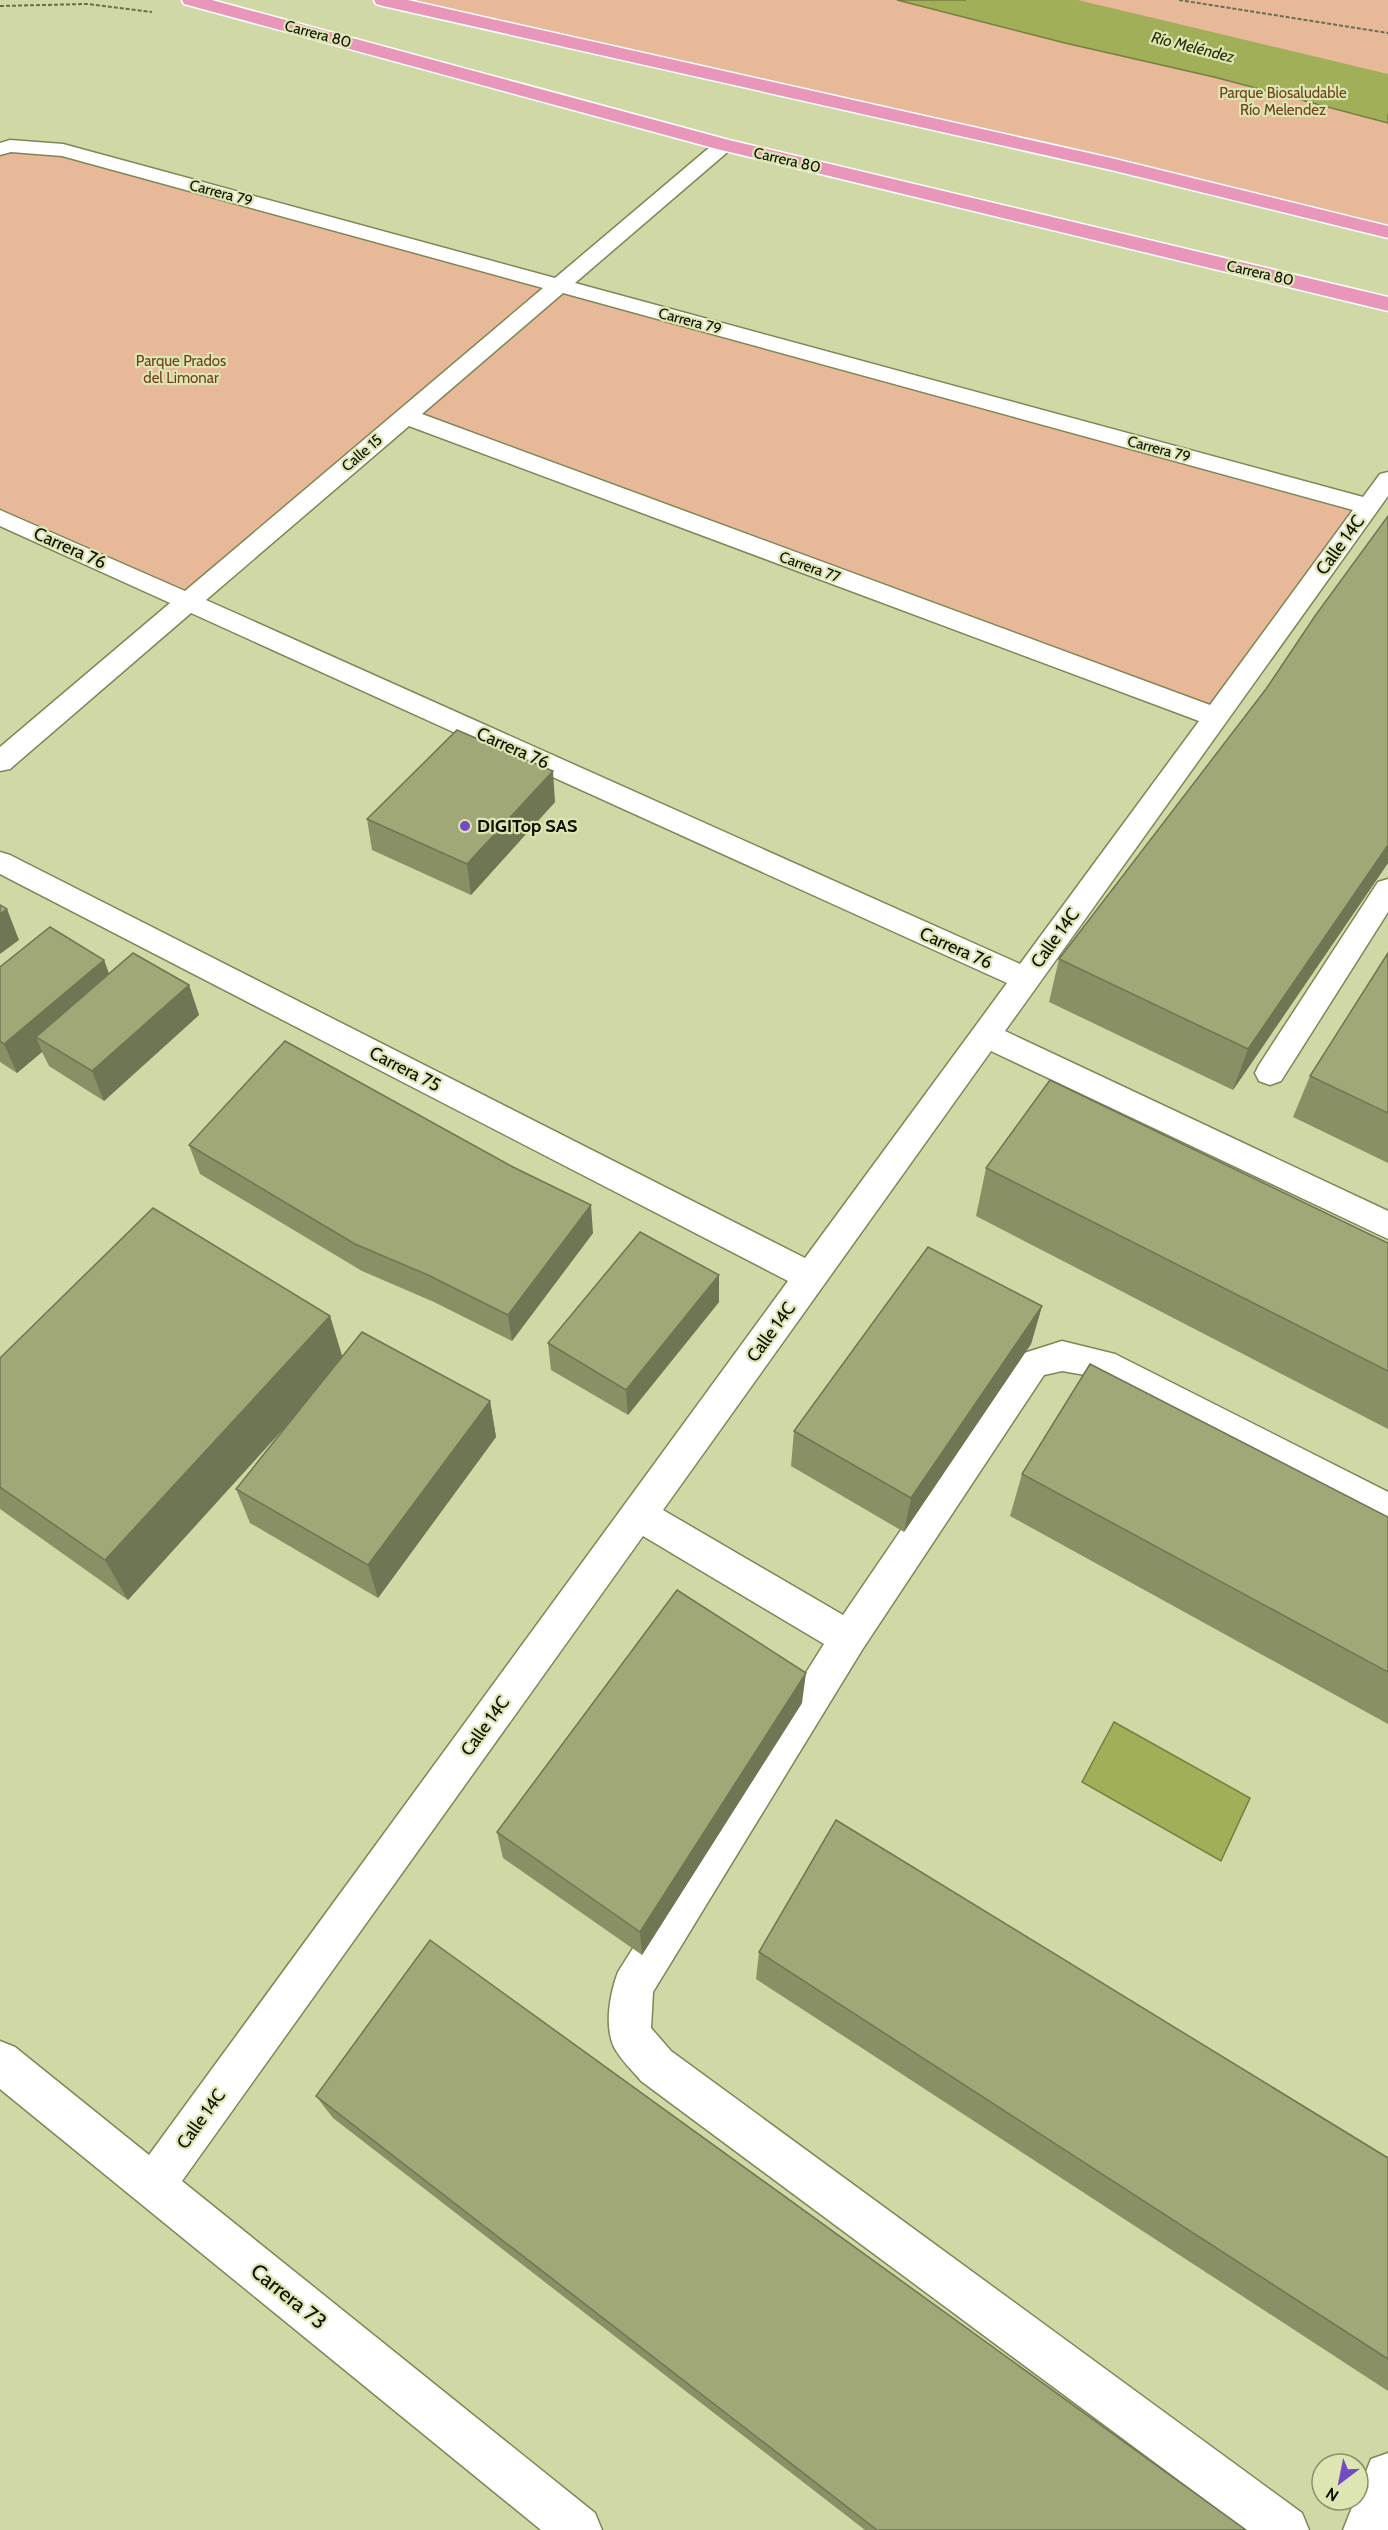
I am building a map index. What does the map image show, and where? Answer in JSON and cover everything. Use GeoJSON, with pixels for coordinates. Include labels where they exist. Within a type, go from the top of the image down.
{"type":"FeatureCollection","features":[{"type":"Feature","properties":{"kind":"main road","name":"Carrera 80"},"geometry":{"type":"LineString","coordinates":[[191,0],[724,145],[1388,304]]}},
{"type":"Feature","properties":{"kind":"main road"},"geometry":{"type":"LineString","coordinates":[[383,0],[1111,164],[1388,232]]}},
{"type":"Feature","properties":{"kind":"street","name":"Calle 15"},"geometry":{"type":"LineString","coordinates":[[0,762],[724,145]]}},
{"type":"Feature","properties":{"kind":"street","name":"Carrera 79"},"geometry":{"type":"LineString","coordinates":[[5,147],[63,150],[1368,506]]}},
{"type":"Feature","properties":{"kind":"street","name":"Carrera 77"},"geometry":{"type":"LineString","coordinates":[[405,416],[1215,717]]}},
{"type":"Feature","properties":{"kind":"street","name":"Calle 14C"},"geometry":{"type":"LineString","coordinates":[[153,2185],[1388,479]]}},
{"type":"Feature","properties":{"kind":"street","name":"Carrera 76"},"geometry":{"type":"LineString","coordinates":[[0,517],[1025,980]]}},
{"type":"Feature","properties":{"kind":"street","name":"Carrera 75"},"geometry":{"type":"LineString","coordinates":[[0,862],[811,1277]]}},
{"type":"Feature","properties":{"kind":"street"},"geometry":{"type":"LineString","coordinates":[[1270,1073],[1388,889]]}},
{"type":"Feature","properties":{"kind":"street"},"geometry":{"type":"LineString","coordinates":[[985,1035],[1388,1226]]}},
{"type":"Feature","properties":{"kind":"street"},"geometry":{"type":"LineString","coordinates":[[1285,2530],[656,2066],[630,2035],[633,1987],[849,1638],[1033,1364],[1062,1356],[1103,1364],[1388,1510]]}},
{"type":"Feature","properties":{"kind":"street"},"geometry":{"type":"LineString","coordinates":[[639,1514],[691,1547],[849,1638]]}},
{"type":"Feature","properties":{"kind":"street","name":"Carrera 73"},"geometry":{"type":"LineString","coordinates":[[0,2061],[578,2530]]}},
{"type":"Feature","properties":{"kind":"street"},"geometry":{"type":"LineString","coordinates":[[1367,2530],[1388,2476]]}},
{"type":"Feature","properties":{"kind":"path"},"geometry":{"type":"LineString","coordinates":[[1179,0],[1388,33]]}},
{"type":"Feature","properties":{"kind":"green space","name":"Parque Biosaludable Río Melendez"},"geometry":{"type":"Polygon","coordinates":[[[383,0],[1388,0],[1388,232],[383,0]]]}},
{"type":"Feature","properties":{"kind":"green space","name":"Parque Prados del Limonar"},"geometry":{"type":"Polygon","coordinates":[[[0,149],[63,150],[1368,506],[1215,717],[406,416],[188,602],[0,517],[0,149]]]}},
{"type":"Feature","properties":{"kind":"shaded area"},"geometry":{"type":"Polygon","coordinates":[[[897,0],[974,0],[1388,103],[1388,123],[1214,77],[1065,43],[897,0]]]}},
{"type":"Feature","properties":{"kind":"shaded area"},"geometry":{"type":"Polygon","coordinates":[[[1114,1722],[1250,1798],[1221,1861],[1082,1782],[1114,1722]]]}},
{"type":"Feature","properties":{"kind":"building"},"geometry":{"type":"Polygon","coordinates":[[[1388,516],[1388,845],[1248,1049],[1059,959],[1266,689],[1315,616],[1388,516]]]}},
{"type":"Feature","properties":{"kind":"building"},"geometry":{"type":"Polygon","coordinates":[[[457,730],[553,771],[467,864],[367,819],[457,730]]]}},
{"type":"Feature","properties":{"kind":"building"},"geometry":{"type":"Polygon","coordinates":[[[0,905],[7,909],[0,914],[0,905]]]}},
{"type":"Feature","properties":{"kind":"building"},"geometry":{"type":"Polygon","coordinates":[[[50,927],[104,960],[4,1044],[0,1041],[0,967],[50,927]]]}},
{"type":"Feature","properties":{"kind":"building"},"geometry":{"type":"Polygon","coordinates":[[[133,953],[189,985],[92,1071],[36,1037],[133,953]]]}},
{"type":"Feature","properties":{"kind":"building"},"geometry":{"type":"Polygon","coordinates":[[[1388,953],[1388,1113],[1310,1076],[1388,953]]]}},
{"type":"Feature","properties":{"kind":"building"},"geometry":{"type":"Polygon","coordinates":[[[285,1041],[513,1167],[591,1205],[508,1315],[428,1275],[355,1244],[189,1145],[285,1041]]]}},
{"type":"Feature","properties":{"kind":"building"},"geometry":{"type":"Polygon","coordinates":[[[1050,1080],[1388,1243],[1388,1371],[986,1168],[1050,1080]]]}},
{"type":"Feature","properties":{"kind":"building"},"geometry":{"type":"Polygon","coordinates":[[[153,1208],[330,1316],[105,1560],[0,1487],[0,1358],[153,1208]]]}},
{"type":"Feature","properties":{"kind":"building"},"geometry":{"type":"Polygon","coordinates":[[[640,1232],[719,1275],[626,1390],[548,1343],[640,1232]]]}},
{"type":"Feature","properties":{"kind":"building"},"geometry":{"type":"Polygon","coordinates":[[[928,1247],[1042,1306],[911,1498],[794,1431],[928,1247]]]}},
{"type":"Feature","properties":{"kind":"building"},"geometry":{"type":"Polygon","coordinates":[[[362,1332],[490,1401],[368,1565],[236,1489],[362,1332]]]}},
{"type":"Feature","properties":{"kind":"building"},"geometry":{"type":"Polygon","coordinates":[[[1090,1364],[1388,1517],[1388,1672],[1022,1474],[1090,1364]]]}},
{"type":"Feature","properties":{"kind":"building"},"geometry":{"type":"Polygon","coordinates":[[[677,1590],[806,1673],[640,1932],[497,1832],[677,1590]]]}},
{"type":"Feature","properties":{"kind":"building"},"geometry":{"type":"Polygon","coordinates":[[[836,1820],[1388,2158],[1388,2359],[759,1952],[836,1820]]]}},
{"type":"Feature","properties":{"kind":"building"},"geometry":{"type":"Polygon","coordinates":[[[430,1940],[1246,2530],[877,2530],[316,2096],[430,1940]]]}},
{"type":"Feature","properties":{"kind":"waterway","name":"Río Meléndez"},"geometry":{"type":"LineString","coordinates":[[998,0],[1388,94]]}},
{"type":"Feature","properties":{"kind":"place","name":"DIGITop SAS"},"geometry":{"type":"Point","coordinates":[465,826]}}]}
